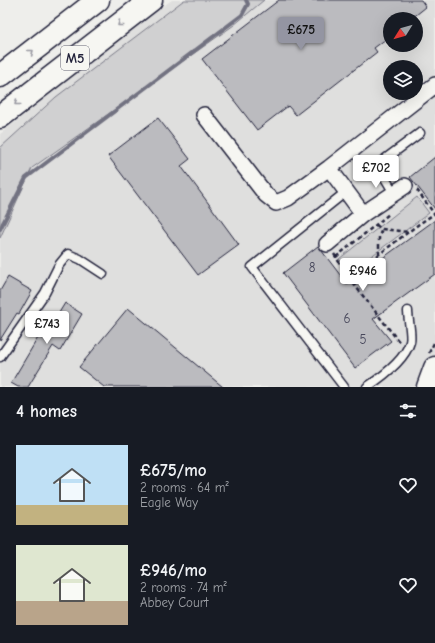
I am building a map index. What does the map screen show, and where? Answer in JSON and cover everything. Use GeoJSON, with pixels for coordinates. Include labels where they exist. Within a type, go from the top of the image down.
{"type":"FeatureCollection","features":[{"type":"Feature","properties":{"kind":"main road","name":"M5"},"geometry":{"type":"LineString","coordinates":[[0,76],[98,0]]}},
{"type":"Feature","properties":{"kind":"main road","name":"M5"},"geometry":{"type":"LineString","coordinates":[[0,117],[151,0]]}},
{"type":"Feature","properties":{"kind":"main road"},"geometry":{"type":"LineString","coordinates":[[428,387],[435,368]]}},
{"type":"Feature","properties":{"kind":"street"},"geometry":{"type":"LineString","coordinates":[[204,115],[266,195],[276,204],[288,198],[329,168],[435,84]]}},
{"type":"Feature","properties":{"kind":"street"},"geometry":{"type":"LineString","coordinates":[[329,168],[363,214]]}},
{"type":"Feature","properties":{"kind":"street"},"geometry":{"type":"LineString","coordinates":[[327,244],[363,214],[399,189]]}},
{"type":"Feature","properties":{"kind":"lane"},"geometry":{"type":"LineString","coordinates":[[399,189],[377,165],[420,133]]}},
{"type":"Feature","properties":{"kind":"lane"},"geometry":{"type":"LineString","coordinates":[[344,387],[252,267],[347,191]]}},
{"type":"Feature","properties":{"kind":"lane"},"geometry":{"type":"LineString","coordinates":[[0,357],[45,293],[59,265],[68,254],[80,258],[103,274]]}},
{"type":"Feature","properties":{"kind":"lane"},"geometry":{"type":"LineString","coordinates":[[367,387],[400,360],[410,342],[408,311]]}},
{"type":"Feature","properties":{"kind":"path"},"geometry":{"type":"LineString","coordinates":[[349,278],[408,232],[434,215],[410,182],[399,189]]}},
{"type":"Feature","properties":{"kind":"path"},"geometry":{"type":"LineString","coordinates":[[336,258],[394,211]]}},
{"type":"Feature","properties":{"kind":"path"},"geometry":{"type":"LineString","coordinates":[[376,225],[382,229],[408,232]]}},
{"type":"Feature","properties":{"kind":"path"},"geometry":{"type":"LineString","coordinates":[[378,255],[379,236],[382,229]]}},
{"type":"Feature","properties":{"kind":"path"},"geometry":{"type":"LineString","coordinates":[[327,244],[349,278],[405,350]]}},
{"type":"Feature","properties":{"kind":"shaded area"},"geometry":{"type":"Polygon","coordinates":[[[172,0],[435,0],[435,387],[0,387],[0,134],[146,18],[172,0]]]}},
{"type":"Feature","properties":{"kind":"shaded area"},"geometry":{"type":"Polygon","coordinates":[[[184,0],[264,0],[234,25],[32,168],[0,238],[0,148],[56,97],[184,0]]]}},
{"type":"Feature","properties":{"kind":"shaded area"},"geometry":{"type":"Polygon","coordinates":[[[417,197],[429,213],[350,272],[339,259],[417,197]]]}},
{"type":"Feature","properties":{"kind":"building"},"geometry":{"type":"Polygon","coordinates":[[[279,0],[421,0],[426,7],[420,12],[383,12],[383,41],[374,48],[377,52],[296,115],[288,106],[257,130],[202,59],[279,0]]]}},
{"type":"Feature","properties":{"kind":"building"},"geometry":{"type":"Polygon","coordinates":[[[158,118],[190,159],[181,166],[239,245],[198,275],[108,156],[158,118]]]}},
{"type":"Feature","properties":{"kind":"building"},"geometry":{"type":"Polygon","coordinates":[[[435,157],[435,209],[410,177],[435,157]]]}},
{"type":"Feature","properties":{"kind":"building"},"geometry":{"type":"Polygon","coordinates":[[[435,220],[435,274],[373,319],[391,341],[355,368],[283,273],[318,246],[347,284],[435,220]]]}},
{"type":"Feature","properties":{"kind":"building"},"geometry":{"type":"Polygon","coordinates":[[[8,277],[32,291],[19,314],[17,313],[0,340],[0,291],[8,277]]]}},
{"type":"Feature","properties":{"kind":"building"},"geometry":{"type":"Polygon","coordinates":[[[65,303],[82,314],[60,351],[53,346],[28,387],[18,387],[11,383],[39,336],[43,339],[65,303]]]}},
{"type":"Feature","properties":{"kind":"building"},"geometry":{"type":"Polygon","coordinates":[[[128,308],[223,387],[104,387],[79,367],[128,308]]]}},
{"type":"Feature","properties":{"kind":"waterway"},"geometry":{"type":"LineString","coordinates":[[0,229],[26,178],[242,15],[248,4],[246,0]]}}]}
